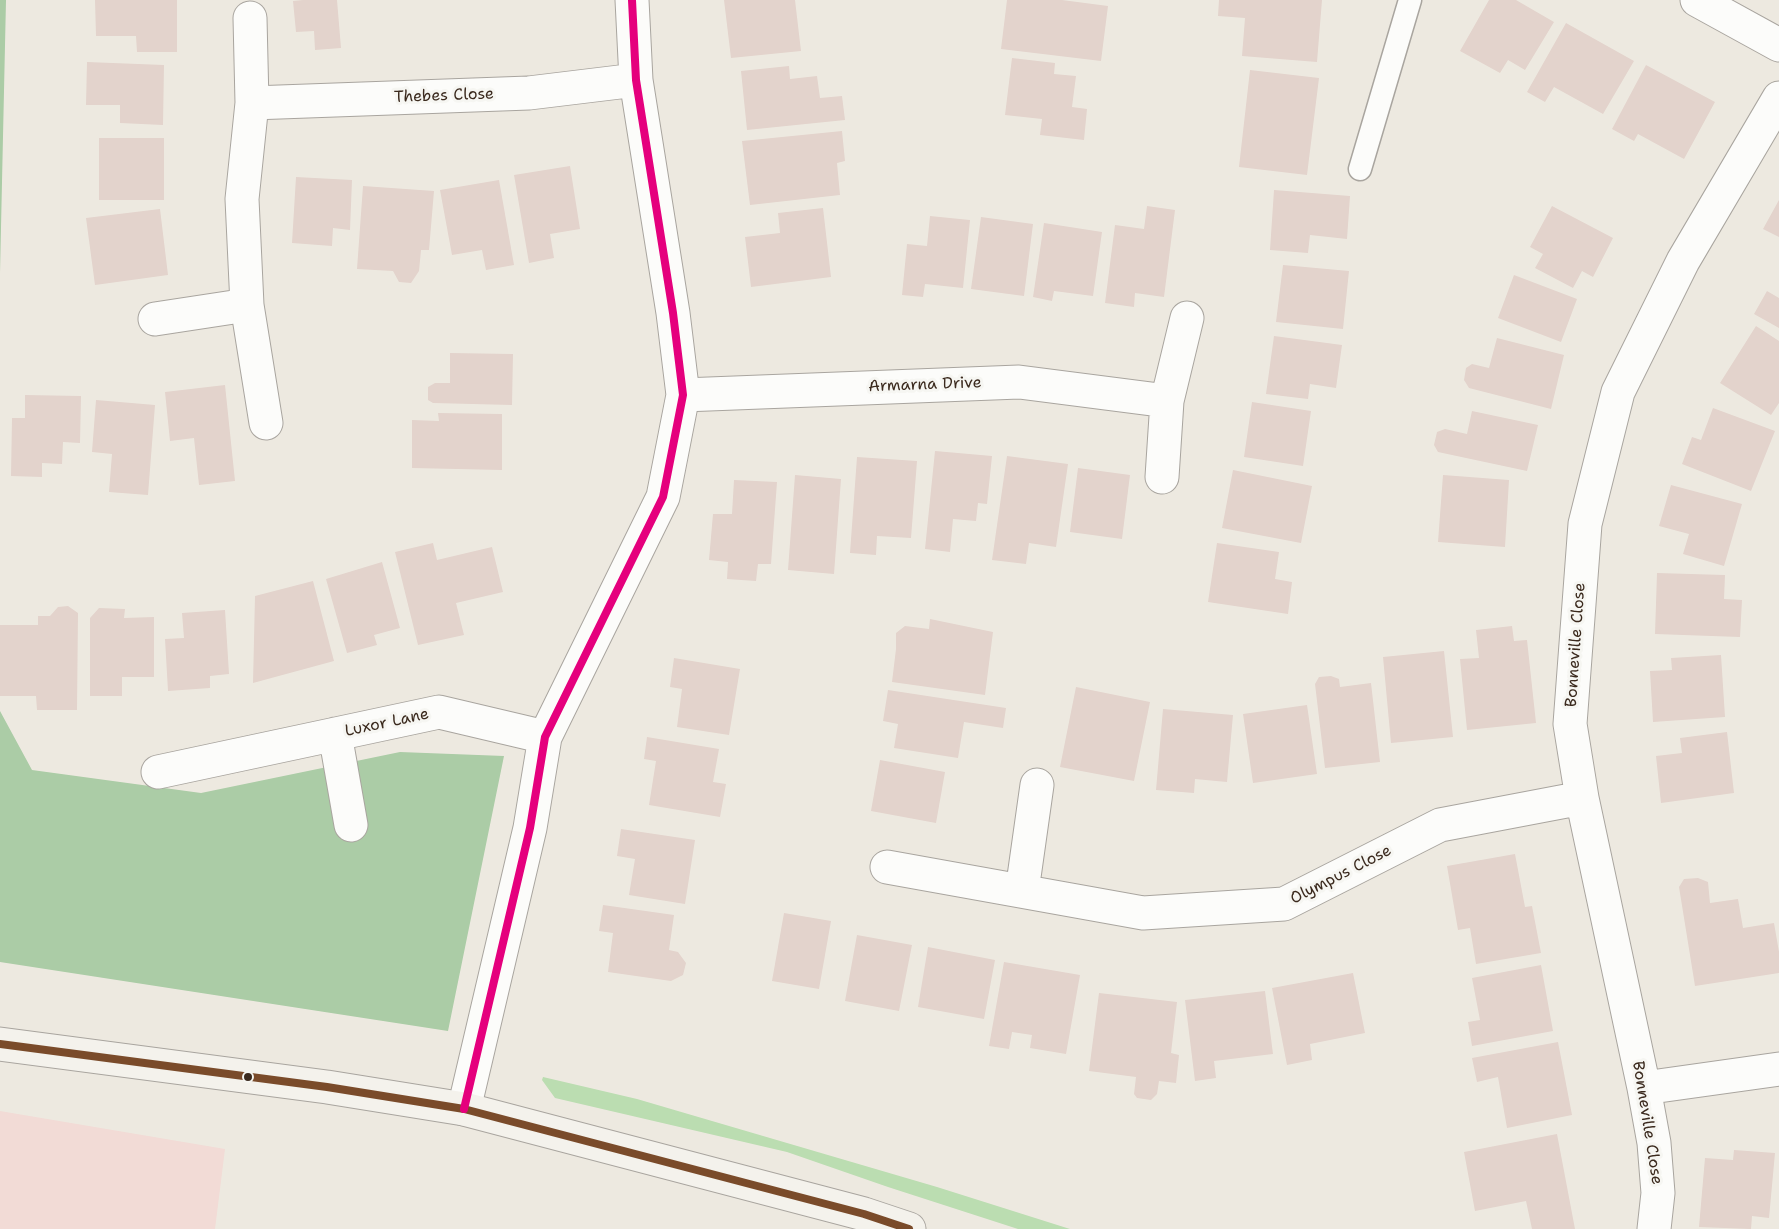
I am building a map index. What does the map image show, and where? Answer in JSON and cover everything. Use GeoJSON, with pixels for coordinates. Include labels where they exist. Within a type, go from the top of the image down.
{"type":"FeatureCollection","features":[{"type":"Feature","properties":{"kind":"main road"},"geometry":{"type":"LineString","coordinates":[[0,1044],[327,1087],[464,1109],[864,1214],[909,1229]]}},
{"type":"Feature","properties":{"kind":"street"},"geometry":{"type":"LineString","coordinates":[[464,1109],[530,828],[545,737],[663,497],[683,395],[673,313],[636,80],[632,0]]}},
{"type":"Feature","properties":{"kind":"street"},"geometry":{"type":"LineString","coordinates":[[1697,0],[1779,45]]}},
{"type":"Feature","properties":{"kind":"street"},"geometry":{"type":"LineString","coordinates":[[250,18],[252,103],[242,199],[247,304],[267,423]]}},
{"type":"Feature","properties":{"kind":"street","name":"Thebes Close"},"geometry":{"type":"LineString","coordinates":[[252,103],[529,93],[636,80]]}},
{"type":"Feature","properties":{"kind":"street","name":"Bonneville Close"},"geometry":{"type":"LineString","coordinates":[[1653,1229],[1658,1193],[1654,1143],[1582,798],[1570,724],[1585,524],[1618,392],[1683,261],[1779,98]]}},
{"type":"Feature","properties":{"kind":"street"},"geometry":{"type":"LineString","coordinates":[[156,319],[247,304]]}},
{"type":"Feature","properties":{"kind":"street"},"geometry":{"type":"LineString","coordinates":[[1162,477],[1167,401],[1187,318]]}},
{"type":"Feature","properties":{"kind":"street","name":"Armarna Drive"},"geometry":{"type":"LineString","coordinates":[[683,395],[1019,382],[1167,401]]}},
{"type":"Feature","properties":{"kind":"street","name":"Luxor Lane"},"geometry":{"type":"LineString","coordinates":[[158,772],[439,712],[545,737]]}},
{"type":"Feature","properties":{"kind":"street","name":"Luxor Lane"},"geometry":{"type":"LineString","coordinates":[[335,734],[351,825]]}},
{"type":"Feature","properties":{"kind":"street"},"geometry":{"type":"LineString","coordinates":[[1022,891],[1037,785]]}},
{"type":"Feature","properties":{"kind":"street","name":"Olympus Close"},"geometry":{"type":"LineString","coordinates":[[887,867],[1143,913],[1284,904],[1440,825],[1582,798]]}},
{"type":"Feature","properties":{"kind":"street"},"geometry":{"type":"LineString","coordinates":[[1644,1088],[1779,1070]]}},
{"type":"Feature","properties":{"kind":"lane"},"geometry":{"type":"LineString","coordinates":[[1360,169],[1410,0]]}},
{"type":"Feature","properties":{"kind":"shaded area"},"geometry":{"type":"Polygon","coordinates":[[[0,1111],[225,1149],[215,1229],[0,1229],[0,1111]]]}},
{"type":"Feature","properties":{"kind":"green space"},"geometry":{"type":"Polygon","coordinates":[[[0,0],[6,0],[0,273],[0,0]]]}},
{"type":"Feature","properties":{"kind":"green space"},"geometry":{"type":"Polygon","coordinates":[[[0,711],[32,770],[201,793],[400,752],[504,756],[448,1031],[0,962],[0,711]]]}},
{"type":"Feature","properties":{"kind":"green space"},"geometry":{"type":"Polygon","coordinates":[[[543,1077],[637,1099],[937,1187],[1070,1229],[1018,1229],[787,1152],[555,1098],[542,1080],[543,1077]]]}},
{"type":"Feature","properties":{"kind":"building"},"geometry":{"type":"Polygon","coordinates":[[[95,0],[177,0],[177,52],[137,52],[136,36],[96,36],[95,0]]]}},
{"type":"Feature","properties":{"kind":"building"},"geometry":{"type":"Polygon","coordinates":[[[337,0],[341,48],[315,50],[314,31],[296,32],[293,1],[337,0]]]}},
{"type":"Feature","properties":{"kind":"building"},"geometry":{"type":"Polygon","coordinates":[[[724,0],[795,0],[801,51],[731,58],[724,0]]]}},
{"type":"Feature","properties":{"kind":"building"},"geometry":{"type":"Polygon","coordinates":[[[1007,0],[1062,0],[1108,6],[1101,61],[1001,49],[1007,0]]]}},
{"type":"Feature","properties":{"kind":"building"},"geometry":{"type":"Polygon","coordinates":[[[1219,0],[1322,0],[1317,62],[1242,56],[1245,18],[1218,16],[1219,0]]]}},
{"type":"Feature","properties":{"kind":"building"},"geometry":{"type":"Polygon","coordinates":[[[1489,0],[1516,0],[1554,22],[1525,70],[1508,60],[1500,73],[1460,51],[1489,0]]]}},
{"type":"Feature","properties":{"kind":"building"},"geometry":{"type":"Polygon","coordinates":[[[1566,23],[1634,61],[1603,114],[1554,87],[1545,102],[1527,92],[1566,23]]]}},
{"type":"Feature","properties":{"kind":"building"},"geometry":{"type":"Polygon","coordinates":[[[1012,58],[1055,63],[1054,74],[1076,76],[1072,107],[1087,109],[1084,140],[1040,135],[1042,119],[1005,115],[1012,58]]]}},
{"type":"Feature","properties":{"kind":"building"},"geometry":{"type":"Polygon","coordinates":[[[87,62],[164,65],[163,125],[120,123],[120,105],[86,105],[87,62]]]}},
{"type":"Feature","properties":{"kind":"building"},"geometry":{"type":"Polygon","coordinates":[[[1646,65],[1715,102],[1684,159],[1638,134],[1634,141],[1612,129],[1646,65]]]}},
{"type":"Feature","properties":{"kind":"building"},"geometry":{"type":"Polygon","coordinates":[[[789,66],[790,79],[817,76],[820,98],[842,96],[845,120],[747,130],[741,71],[789,66]]]}},
{"type":"Feature","properties":{"kind":"building"},"geometry":{"type":"Polygon","coordinates":[[[1250,70],[1319,78],[1307,175],[1239,167],[1250,70]]]}},
{"type":"Feature","properties":{"kind":"building"},"geometry":{"type":"Polygon","coordinates":[[[842,131],[845,161],[837,163],[840,195],[750,205],[742,141],[842,131]]]}},
{"type":"Feature","properties":{"kind":"building"},"geometry":{"type":"Polygon","coordinates":[[[99,138],[164,138],[164,200],[99,200],[99,138]]]}},
{"type":"Feature","properties":{"kind":"building"},"geometry":{"type":"Polygon","coordinates":[[[570,166],[580,229],[550,234],[554,258],[529,263],[514,175],[570,166]]]}},
{"type":"Feature","properties":{"kind":"building"},"geometry":{"type":"Polygon","coordinates":[[[296,177],[352,180],[350,230],[333,228],[332,246],[292,243],[296,177]]]}},
{"type":"Feature","properties":{"kind":"building"},"geometry":{"type":"Polygon","coordinates":[[[499,180],[514,265],[486,270],[482,250],[452,255],[440,190],[499,180]]]}},
{"type":"Feature","properties":{"kind":"building"},"geometry":{"type":"Polygon","coordinates":[[[363,186],[434,191],[429,250],[421,250],[419,271],[411,283],[399,282],[393,271],[357,269],[363,186]]]}},
{"type":"Feature","properties":{"kind":"building"},"geometry":{"type":"Polygon","coordinates":[[[1274,190],[1350,196],[1347,239],[1310,235],[1308,253],[1270,250],[1274,190]]]}},
{"type":"Feature","properties":{"kind":"building"},"geometry":{"type":"Polygon","coordinates":[[[1779,200],[1779,237],[1763,229],[1779,200]]]}},
{"type":"Feature","properties":{"kind":"building"},"geometry":{"type":"Polygon","coordinates":[[[1147,206],[1175,210],[1164,297],[1135,293],[1134,307],[1105,303],[1115,225],[1144,229],[1147,206]]]}},
{"type":"Feature","properties":{"kind":"building"},"geometry":{"type":"Polygon","coordinates":[[[1552,206],[1613,238],[1593,277],[1582,271],[1573,288],[1535,268],[1543,254],[1530,247],[1552,206]]]}},
{"type":"Feature","properties":{"kind":"building"},"geometry":{"type":"Polygon","coordinates":[[[823,208],[831,277],[751,287],[745,237],[780,233],[778,213],[823,208]]]}},
{"type":"Feature","properties":{"kind":"building"},"geometry":{"type":"Polygon","coordinates":[[[160,209],[168,275],[95,285],[86,218],[160,209]]]}},
{"type":"Feature","properties":{"kind":"building"},"geometry":{"type":"Polygon","coordinates":[[[930,216],[970,220],[963,288],[925,284],[923,297],[902,295],[907,244],[927,246],[930,216]]]}},
{"type":"Feature","properties":{"kind":"building"},"geometry":{"type":"Polygon","coordinates":[[[981,217],[1033,224],[1024,296],[971,289],[981,217]]]}},
{"type":"Feature","properties":{"kind":"building"},"geometry":{"type":"Polygon","coordinates":[[[1044,223],[1102,232],[1093,296],[1054,291],[1052,301],[1033,297],[1044,223]]]}},
{"type":"Feature","properties":{"kind":"building"},"geometry":{"type":"Polygon","coordinates":[[[1283,265],[1349,271],[1343,329],[1276,322],[1283,265]]]}},
{"type":"Feature","properties":{"kind":"building"},"geometry":{"type":"Polygon","coordinates":[[[1514,275],[1577,299],[1561,342],[1498,318],[1514,275]]]}},
{"type":"Feature","properties":{"kind":"building"},"geometry":{"type":"Polygon","coordinates":[[[1767,291],[1779,298],[1779,328],[1754,314],[1767,291]]]}},
{"type":"Feature","properties":{"kind":"building"},"geometry":{"type":"Polygon","coordinates":[[[1756,326],[1779,341],[1779,403],[1771,415],[1720,383],[1756,326]]]}},
{"type":"Feature","properties":{"kind":"building"},"geometry":{"type":"Polygon","coordinates":[[[1274,336],[1342,345],[1336,388],[1310,384],[1308,399],[1266,394],[1274,336]]]}},
{"type":"Feature","properties":{"kind":"building"},"geometry":{"type":"Polygon","coordinates":[[[1497,338],[1564,355],[1551,409],[1469,388],[1464,380],[1466,368],[1472,364],[1489,368],[1497,338]]]}},
{"type":"Feature","properties":{"kind":"building"},"geometry":{"type":"Polygon","coordinates":[[[450,353],[513,354],[512,405],[433,403],[428,400],[428,387],[435,383],[450,383],[450,353]]]}},
{"type":"Feature","properties":{"kind":"building"},"geometry":{"type":"Polygon","coordinates":[[[225,385],[235,481],[199,485],[194,438],[170,441],[165,392],[225,385]]]}},
{"type":"Feature","properties":{"kind":"building"},"geometry":{"type":"Polygon","coordinates":[[[25,395],[81,396],[80,443],[63,442],[62,464],[42,463],[42,477],[11,476],[12,418],[25,418],[25,395]]]}},
{"type":"Feature","properties":{"kind":"building"},"geometry":{"type":"Polygon","coordinates":[[[96,400],[155,405],[148,495],[109,492],[112,454],[92,452],[96,400]]]}},
{"type":"Feature","properties":{"kind":"building"},"geometry":{"type":"Polygon","coordinates":[[[1252,402],[1311,411],[1303,466],[1244,457],[1252,402]]]}},
{"type":"Feature","properties":{"kind":"building"},"geometry":{"type":"Polygon","coordinates":[[[1713,408],[1775,431],[1751,491],[1682,464],[1692,437],[1701,440],[1713,408]]]}},
{"type":"Feature","properties":{"kind":"building"},"geometry":{"type":"Polygon","coordinates":[[[1472,411],[1538,425],[1527,471],[1438,452],[1434,445],[1437,432],[1445,429],[1467,434],[1472,411]]]}},
{"type":"Feature","properties":{"kind":"building"},"geometry":{"type":"Polygon","coordinates":[[[438,413],[502,414],[502,470],[412,468],[412,420],[439,421],[438,413]]]}},
{"type":"Feature","properties":{"kind":"building"},"geometry":{"type":"Polygon","coordinates":[[[935,451],[992,456],[987,504],[978,503],[976,521],[953,519],[950,552],[925,549],[935,451]]]}},
{"type":"Feature","properties":{"kind":"building"},"geometry":{"type":"Polygon","coordinates":[[[1007,456],[1068,464],[1056,547],[1029,543],[1026,564],[992,560],[1007,456]]]}},
{"type":"Feature","properties":{"kind":"building"},"geometry":{"type":"Polygon","coordinates":[[[857,457],[917,461],[911,538],[877,536],[876,555],[850,553],[857,457]]]}},
{"type":"Feature","properties":{"kind":"building"},"geometry":{"type":"Polygon","coordinates":[[[1078,468],[1130,475],[1122,539],[1070,532],[1078,468]]]}},
{"type":"Feature","properties":{"kind":"building"},"geometry":{"type":"Polygon","coordinates":[[[1233,470],[1312,486],[1301,543],[1222,528],[1233,470]]]}},
{"type":"Feature","properties":{"kind":"building"},"geometry":{"type":"Polygon","coordinates":[[[795,475],[841,479],[834,574],[788,570],[795,475]]]}},
{"type":"Feature","properties":{"kind":"building"},"geometry":{"type":"Polygon","coordinates":[[[1443,475],[1509,480],[1505,547],[1438,542],[1443,475]]]}},
{"type":"Feature","properties":{"kind":"building"},"geometry":{"type":"Polygon","coordinates":[[[734,480],[777,482],[771,564],[758,564],[756,581],[727,579],[728,562],[709,560],[713,514],[732,514],[734,480]]]}},
{"type":"Feature","properties":{"kind":"building"},"geometry":{"type":"Polygon","coordinates":[[[1671,485],[1742,504],[1724,566],[1683,554],[1689,534],[1659,526],[1671,485]]]}},
{"type":"Feature","properties":{"kind":"building"},"geometry":{"type":"Polygon","coordinates":[[[433,543],[437,560],[492,547],[503,592],[456,603],[464,635],[418,645],[395,552],[433,543]]]}},
{"type":"Feature","properties":{"kind":"building"},"geometry":{"type":"Polygon","coordinates":[[[1217,543],[1279,552],[1275,579],[1292,582],[1288,614],[1208,602],[1217,543]]]}},
{"type":"Feature","properties":{"kind":"building"},"geometry":{"type":"Polygon","coordinates":[[[382,562],[400,628],[374,635],[377,645],[347,653],[326,579],[382,562]]]}},
{"type":"Feature","properties":{"kind":"building"},"geometry":{"type":"Polygon","coordinates":[[[1657,573],[1725,575],[1724,599],[1742,600],[1740,637],[1655,634],[1657,573]]]}},
{"type":"Feature","properties":{"kind":"building"},"geometry":{"type":"Polygon","coordinates":[[[313,581],[334,661],[253,683],[255,596],[313,581]]]}},
{"type":"Feature","properties":{"kind":"building"},"geometry":{"type":"Polygon","coordinates":[[[68,606],[78,613],[77,710],[37,710],[36,696],[0,696],[0,625],[38,625],[38,616],[50,616],[58,607],[68,606]]]}},
{"type":"Feature","properties":{"kind":"building"},"geometry":{"type":"Polygon","coordinates":[[[99,608],[125,609],[124,618],[154,617],[154,677],[122,677],[122,696],[90,696],[90,618],[99,608]]]}},
{"type":"Feature","properties":{"kind":"building"},"geometry":{"type":"Polygon","coordinates":[[[225,610],[229,674],[210,676],[210,688],[168,691],[165,639],[184,638],[182,613],[225,610]]]}},
{"type":"Feature","properties":{"kind":"building"},"geometry":{"type":"Polygon","coordinates":[[[930,619],[993,632],[985,695],[892,682],[896,633],[905,626],[929,629],[930,619]]]}},
{"type":"Feature","properties":{"kind":"building"},"geometry":{"type":"Polygon","coordinates":[[[1512,626],[1514,641],[1527,640],[1536,723],[1467,730],[1460,659],[1479,658],[1476,630],[1512,626]]]}},
{"type":"Feature","properties":{"kind":"building"},"geometry":{"type":"Polygon","coordinates":[[[1444,651],[1453,737],[1391,743],[1383,657],[1444,651]]]}},
{"type":"Feature","properties":{"kind":"building"},"geometry":{"type":"Polygon","coordinates":[[[1721,655],[1725,717],[1653,722],[1650,671],[1672,670],[1671,658],[1721,655]]]}},
{"type":"Feature","properties":{"kind":"building"},"geometry":{"type":"Polygon","coordinates":[[[674,658],[740,669],[729,735],[677,727],[682,689],[670,687],[674,658]]]}},
{"type":"Feature","properties":{"kind":"building"},"geometry":{"type":"Polygon","coordinates":[[[1331,676],[1339,679],[1340,687],[1371,683],[1380,762],[1325,768],[1315,684],[1319,677],[1331,676]]]}},
{"type":"Feature","properties":{"kind":"building"},"geometry":{"type":"Polygon","coordinates":[[[1076,687],[1150,702],[1134,781],[1060,767],[1076,687]]]}},
{"type":"Feature","properties":{"kind":"building"},"geometry":{"type":"Polygon","coordinates":[[[888,690],[1006,708],[1003,728],[964,722],[958,758],[894,748],[898,724],[883,721],[888,690]]]}},
{"type":"Feature","properties":{"kind":"building"},"geometry":{"type":"Polygon","coordinates":[[[1307,705],[1317,774],[1253,783],[1243,714],[1307,705]]]}},
{"type":"Feature","properties":{"kind":"building"},"geometry":{"type":"Polygon","coordinates":[[[1163,709],[1233,715],[1227,782],[1195,779],[1194,793],[1156,790],[1163,709]]]}},
{"type":"Feature","properties":{"kind":"building"},"geometry":{"type":"Polygon","coordinates":[[[1727,732],[1734,793],[1661,803],[1656,756],[1682,753],[1680,738],[1727,732]]]}},
{"type":"Feature","properties":{"kind":"building"},"geometry":{"type":"Polygon","coordinates":[[[647,737],[719,749],[713,782],[726,784],[720,817],[649,805],[656,761],[644,759],[647,737]]]}},
{"type":"Feature","properties":{"kind":"building"},"geometry":{"type":"Polygon","coordinates":[[[880,760],[945,772],[936,823],[871,811],[880,760]]]}},
{"type":"Feature","properties":{"kind":"building"},"geometry":{"type":"Polygon","coordinates":[[[621,829],[695,840],[685,904],[629,895],[635,859],[617,856],[621,829]]]}},
{"type":"Feature","properties":{"kind":"building"},"geometry":{"type":"Polygon","coordinates":[[[1515,854],[1525,907],[1532,906],[1541,953],[1476,964],[1470,928],[1458,930],[1447,866],[1515,854]]]}},
{"type":"Feature","properties":{"kind":"building"},"geometry":{"type":"Polygon","coordinates":[[[1698,878],[1708,882],[1710,903],[1738,899],[1743,928],[1774,923],[1779,952],[1779,973],[1695,986],[1679,887],[1684,879],[1698,878]]]}},
{"type":"Feature","properties":{"kind":"building"},"geometry":{"type":"Polygon","coordinates":[[[603,905],[674,915],[669,950],[678,952],[686,963],[683,975],[671,981],[608,972],[613,933],[599,931],[603,905]]]}},
{"type":"Feature","properties":{"kind":"building"},"geometry":{"type":"Polygon","coordinates":[[[784,913],[831,921],[819,989],[772,981],[784,913]]]}},
{"type":"Feature","properties":{"kind":"building"},"geometry":{"type":"Polygon","coordinates":[[[857,935],[912,945],[899,1011],[845,1001],[857,935]]]}},
{"type":"Feature","properties":{"kind":"building"},"geometry":{"type":"Polygon","coordinates":[[[928,947],[995,960],[984,1019],[918,1007],[928,947]]]}},
{"type":"Feature","properties":{"kind":"building"},"geometry":{"type":"Polygon","coordinates":[[[1004,962],[1080,975],[1066,1054],[1030,1048],[1032,1035],[1012,1032],[1009,1049],[989,1046],[1004,962]]]}},
{"type":"Feature","properties":{"kind":"building"},"geometry":{"type":"Polygon","coordinates":[[[1541,965],[1553,1031],[1472,1046],[1468,1022],[1480,1020],[1472,978],[1541,965]]]}},
{"type":"Feature","properties":{"kind":"building"},"geometry":{"type":"Polygon","coordinates":[[[1353,973],[1365,1033],[1310,1044],[1312,1060],[1287,1065],[1272,988],[1353,973]]]}},
{"type":"Feature","properties":{"kind":"building"},"geometry":{"type":"Polygon","coordinates":[[[1265,991],[1273,1054],[1214,1061],[1216,1078],[1195,1081],[1185,1000],[1265,991]]]}},
{"type":"Feature","properties":{"kind":"building"},"geometry":{"type":"Polygon","coordinates":[[[1099,993],[1177,1002],[1171,1053],[1179,1055],[1176,1083],[1159,1081],[1157,1094],[1151,1100],[1137,1098],[1134,1094],[1136,1077],[1089,1071],[1099,993]]]}},
{"type":"Feature","properties":{"kind":"building"},"geometry":{"type":"Polygon","coordinates":[[[1558,1042],[1572,1115],[1507,1128],[1498,1077],[1477,1082],[1472,1058],[1558,1042]]]}},
{"type":"Feature","properties":{"kind":"building"},"geometry":{"type":"Polygon","coordinates":[[[1557,1134],[1575,1229],[1532,1229],[1526,1201],[1475,1211],[1464,1152],[1557,1134]]]}},
{"type":"Feature","properties":{"kind":"building"},"geometry":{"type":"Polygon","coordinates":[[[1734,1150],[1775,1153],[1769,1218],[1752,1216],[1751,1229],[1699,1227],[1705,1158],[1733,1160],[1734,1150]]]}},
{"type":"Feature","properties":{"kind":"transit line"},"geometry":{"type":"LineString","coordinates":[[464,1109],[530,828],[545,737],[663,497],[683,395],[673,313],[636,80],[632,0]]}},
{"type":"Feature","properties":{"kind":"transit line"},"geometry":{"type":"LineString","coordinates":[[0,1044],[327,1087],[464,1109],[864,1214],[909,1229]]}}]}
